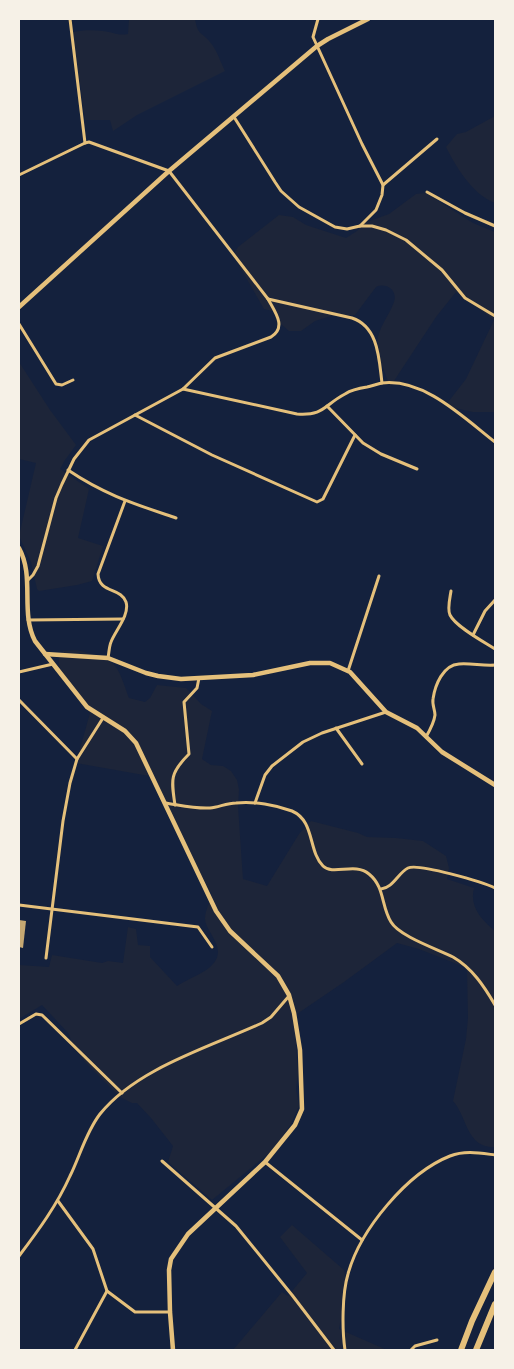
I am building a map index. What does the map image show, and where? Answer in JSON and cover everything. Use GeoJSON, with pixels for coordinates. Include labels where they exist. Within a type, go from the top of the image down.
{"type":"FeatureCollection","features":[{"type":"Feature","properties":{"kind":"highway"},"geometry":{"type":"LineString","coordinates":[[461,1350],[472,1321],[495,1272]]}},
{"type":"Feature","properties":{"kind":"highway"},"geometry":{"type":"LineString","coordinates":[[476,1350],[495,1304]]}},
{"type":"Feature","properties":{"kind":"street"},"geometry":{"type":"LineString","coordinates":[[70,19],[85,143]]}},
{"type":"Feature","properties":{"kind":"street"},"geometry":{"type":"LineString","coordinates":[[318,19],[314,37],[317,46],[383,185],[382,195],[376,210],[360,226]]}},
{"type":"Feature","properties":{"kind":"street"},"geometry":{"type":"LineString","coordinates":[[19,307],[169,171],[317,46],[328,38],[368,19]]}},
{"type":"Feature","properties":{"kind":"street"},"geometry":{"type":"LineString","coordinates":[[234,117],[275,182],[290,200],[299,207],[335,227],[347,229],[372,226],[386,230],[406,240],[442,270],[466,298],[495,316]]}},
{"type":"Feature","properties":{"kind":"street"},"geometry":{"type":"LineString","coordinates":[[383,185],[437,139]]}},
{"type":"Feature","properties":{"kind":"street"},"geometry":{"type":"LineString","coordinates":[[19,176],[85,143],[92,142],[169,171],[268,299],[278,318],[279,330],[276,334],[215,358],[183,389],[89,440],[68,470],[56,498],[38,566],[28,580]]}},
{"type":"Feature","properties":{"kind":"street"},"geometry":{"type":"LineString","coordinates":[[427,192],[465,213],[495,226]]}},
{"type":"Feature","properties":{"kind":"street"},"geometry":{"type":"LineString","coordinates":[[268,299],[352,318],[364,325],[374,339],[382,383]]}},
{"type":"Feature","properties":{"kind":"street"},"geometry":{"type":"LineString","coordinates":[[19,324],[56,384],[62,385],[73,380]]}},
{"type":"Feature","properties":{"kind":"street"},"geometry":{"type":"LineString","coordinates":[[183,389],[297,414],[316,414],[346,393],[382,383],[410,385],[428,392],[495,442]]}},
{"type":"Feature","properties":{"kind":"street"},"geometry":{"type":"LineString","coordinates":[[327,406],[354,435],[371,448],[416,469]]}},
{"type":"Feature","properties":{"kind":"street"},"geometry":{"type":"LineString","coordinates":[[135,415],[212,455],[317,502],[323,499],[354,435]]}},
{"type":"Feature","properties":{"kind":"street"},"geometry":{"type":"LineString","coordinates":[[68,470],[101,491],[176,518]]}},
{"type":"Feature","properties":{"kind":"street"},"geometry":{"type":"LineString","coordinates":[[108,658],[110,642],[123,619],[126,602],[119,594],[101,585],[98,574],[125,501]]}},
{"type":"Feature","properties":{"kind":"street"},"geometry":{"type":"LineString","coordinates":[[19,548],[28,580],[28,620],[31,634],[83,703],[93,713],[125,731],[136,743],[216,911],[234,934],[278,976],[289,995],[294,1013],[300,1050],[302,1109],[295,1125],[265,1162],[188,1234],[172,1259],[169,1270],[173,1350]]}},
{"type":"Feature","properties":{"kind":"street"},"geometry":{"type":"LineString","coordinates":[[348,671],[379,576]]}},
{"type":"Feature","properties":{"kind":"street"},"geometry":{"type":"LineString","coordinates":[[451,591],[450,615],[473,635],[495,649]]}},
{"type":"Feature","properties":{"kind":"street"},"geometry":{"type":"LineString","coordinates":[[473,635],[485,611],[495,600]]}},
{"type":"Feature","properties":{"kind":"street"},"geometry":{"type":"LineString","coordinates":[[28,620],[123,619]]}},
{"type":"Feature","properties":{"kind":"street"},"geometry":{"type":"LineString","coordinates":[[45,654],[108,658],[158,676],[182,679],[253,675],[310,663],[330,663],[348,671],[386,712],[417,728],[442,752],[495,785]]}},
{"type":"Feature","properties":{"kind":"street"},"geometry":{"type":"LineString","coordinates":[[19,672],[53,664]]}},
{"type":"Feature","properties":{"kind":"street"},"geometry":{"type":"LineString","coordinates":[[426,737],[432,728],[435,715],[433,701],[436,686],[443,673],[450,666],[459,664],[495,664]]}},
{"type":"Feature","properties":{"kind":"street"},"geometry":{"type":"LineString","coordinates":[[175,804],[172,775],[189,754],[184,702],[197,688],[199,678]]}},
{"type":"Feature","properties":{"kind":"street"},"geometry":{"type":"LineString","coordinates":[[19,700],[76,759]]}},
{"type":"Feature","properties":{"kind":"street"},"geometry":{"type":"LineString","coordinates":[[255,804],[265,776],[272,766],[303,742],[336,728],[386,712]]}},
{"type":"Feature","properties":{"kind":"street"},"geometry":{"type":"LineString","coordinates":[[46,958],[66,802],[76,759],[102,718]]}},
{"type":"Feature","properties":{"kind":"street"},"geometry":{"type":"LineString","coordinates":[[336,728],[362,764]]}},
{"type":"Feature","properties":{"kind":"street"},"geometry":{"type":"LineString","coordinates":[[165,803],[210,808],[238,802],[271,805],[295,812],[305,823],[310,833],[316,857],[325,868],[331,870],[358,868],[370,874],[381,890],[391,922],[411,938],[454,958],[466,966],[484,985],[495,1005]]}},
{"type":"Feature","properties":{"kind":"street"},"geometry":{"type":"LineString","coordinates":[[381,890],[387,889],[407,869],[413,866],[427,868],[495,888]]}},
{"type":"Feature","properties":{"kind":"street"},"geometry":{"type":"LineString","coordinates":[[19,905],[198,927],[212,947]]}},
{"type":"Feature","properties":{"kind":"street"},"geometry":{"type":"LineString","coordinates":[[19,1256],[58,1201],[82,1147],[100,1115],[122,1093],[150,1073],[262,1023],[271,1017],[289,995]]}},
{"type":"Feature","properties":{"kind":"street"},"geometry":{"type":"LineString","coordinates":[[19,1024],[36,1014],[42,1015],[122,1093]]}},
{"type":"Feature","properties":{"kind":"street"},"geometry":{"type":"LineString","coordinates":[[345,1350],[343,1311],[348,1274],[362,1240],[377,1216],[388,1202],[434,1164],[451,1156],[468,1152],[495,1155]]}},
{"type":"Feature","properties":{"kind":"street"},"geometry":{"type":"LineString","coordinates":[[162,1161],[236,1226],[334,1350]]}},
{"type":"Feature","properties":{"kind":"street"},"geometry":{"type":"LineString","coordinates":[[265,1162],[362,1240]]}},
{"type":"Feature","properties":{"kind":"street"},"geometry":{"type":"LineString","coordinates":[[58,1201],[93,1249],[107,1291],[135,1312],[170,1312]]}},
{"type":"Feature","properties":{"kind":"street"},"geometry":{"type":"LineString","coordinates":[[76,1350],[107,1291]]}},
{"type":"Feature","properties":{"kind":"street"},"geometry":{"type":"LineString","coordinates":[[411,1350],[415,1346],[437,1340]]}},
{"type":"Feature","properties":{"kind":"shaded area"},"geometry":{"type":"Polygon","coordinates":[[[129,19],[195,19],[199,31],[217,52],[225,71],[137,115],[113,131],[110,120],[85,120],[73,32],[96,30],[121,35],[128,34],[129,19]]]}},
{"type":"Feature","properties":{"kind":"shaded area"},"geometry":{"type":"Polygon","coordinates":[[[495,116],[495,203],[479,194],[472,187],[446,147],[457,134],[466,132],[495,116]]]}},
{"type":"Feature","properties":{"kind":"shaded area"},"geometry":{"type":"Polygon","coordinates":[[[426,193],[473,223],[495,232],[495,412],[473,412],[445,406],[466,379],[494,320],[456,292],[436,317],[390,387],[380,360],[377,345],[381,328],[395,298],[390,288],[387,286],[376,287],[355,315],[331,316],[315,321],[301,331],[289,331],[281,324],[276,312],[264,309],[233,255],[238,247],[279,215],[293,217],[306,225],[346,238],[357,231],[364,223],[389,214],[416,194],[426,193]]]}},
{"type":"Feature","properties":{"kind":"shaded area"},"geometry":{"type":"Polygon","coordinates":[[[19,362],[50,410],[76,445],[60,469],[89,489],[78,538],[103,546],[92,581],[39,591],[31,562],[19,536],[36,463],[19,459],[19,362]]]}},
{"type":"Feature","properties":{"kind":"shaded area"},"geometry":{"type":"Polygon","coordinates":[[[77,650],[100,657],[113,664],[121,675],[129,698],[145,702],[150,698],[157,685],[186,688],[201,704],[212,711],[202,759],[211,765],[223,766],[231,771],[237,780],[243,879],[267,886],[299,834],[311,821],[367,837],[423,841],[446,856],[449,868],[447,879],[474,888],[473,901],[475,907],[481,918],[495,931],[495,1147],[478,1143],[469,1131],[453,1101],[466,1039],[468,1018],[467,968],[419,949],[397,943],[294,1016],[298,1073],[296,1089],[299,1106],[291,1124],[273,1150],[212,1200],[168,1162],[173,1146],[151,1118],[137,1103],[132,1103],[120,1097],[86,1063],[72,1045],[69,1034],[42,1005],[19,1019],[19,965],[49,967],[52,955],[102,963],[108,961],[123,963],[128,927],[136,929],[138,945],[150,946],[150,957],[177,986],[210,967],[217,958],[217,945],[205,918],[212,895],[170,818],[155,777],[76,763],[90,713],[61,672],[59,658],[63,651],[77,650]]]}},
{"type":"Feature","properties":{"kind":"shaded area"},"geometry":{"type":"Polygon","coordinates":[[[292,1225],[344,1270],[347,1284],[339,1329],[387,1350],[233,1350],[282,1292],[288,1296],[307,1273],[280,1237],[292,1225]]]}},
{"type":"Feature","properties":{"kind":"building"},"geometry":{"type":"Polygon","coordinates":[[[19,920],[26,921],[23,948],[19,947],[19,920]]]}}]}
